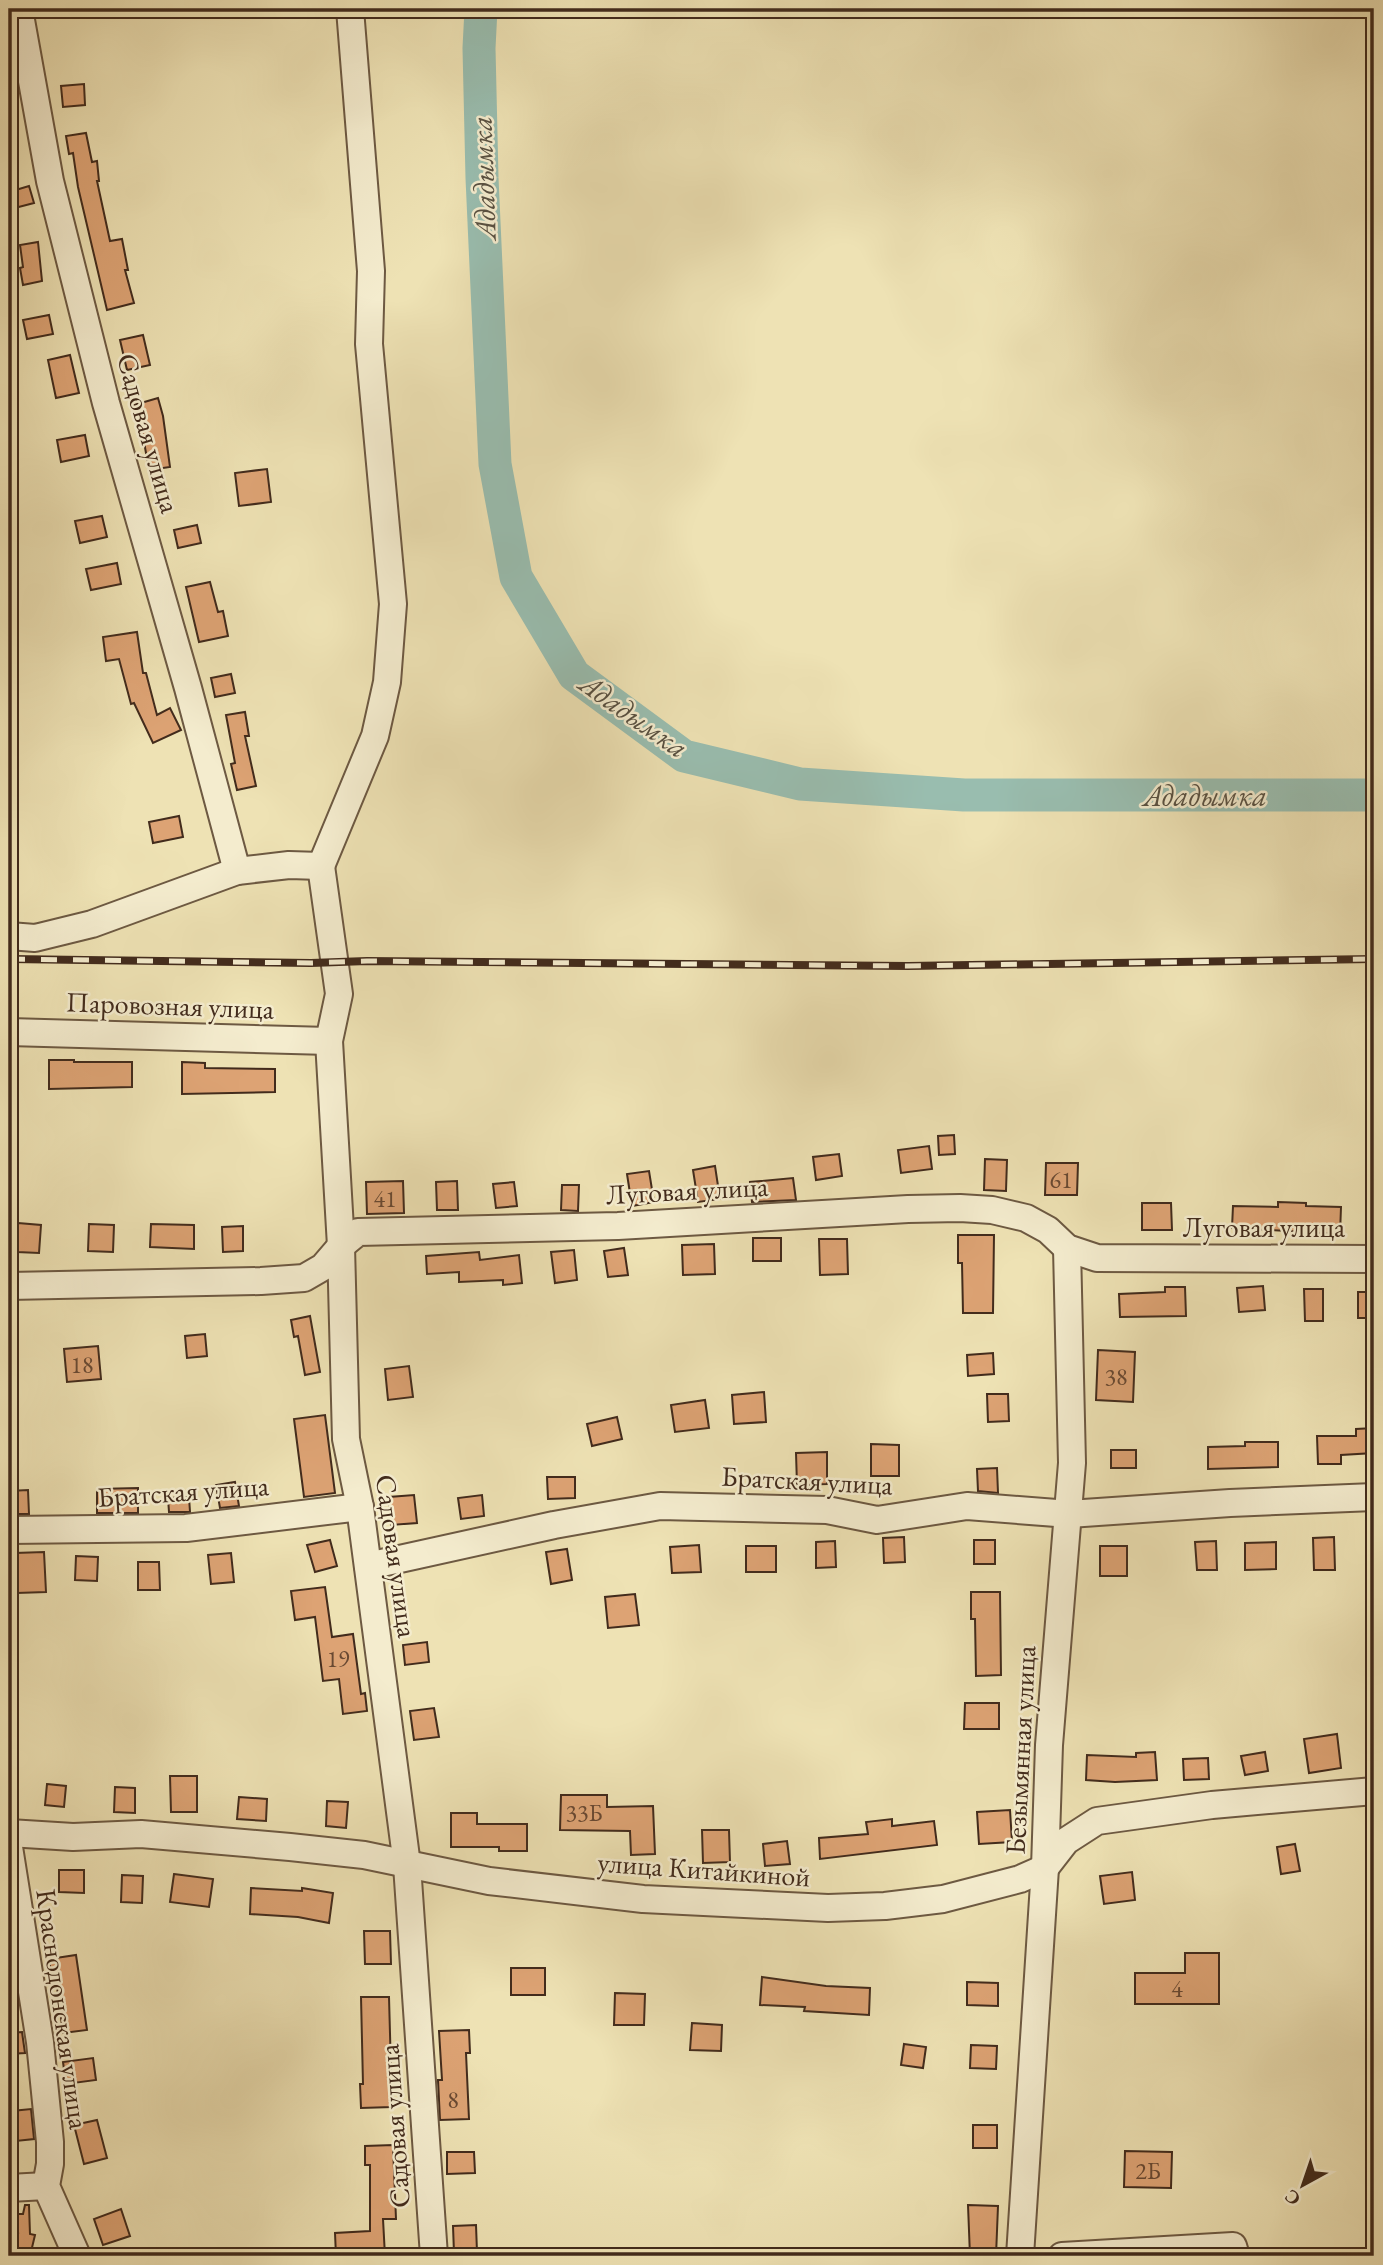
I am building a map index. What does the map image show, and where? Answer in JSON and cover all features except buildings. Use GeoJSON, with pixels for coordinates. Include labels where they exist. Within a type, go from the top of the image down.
{"type":"FeatureCollection","features":[{"type":"Feature","properties":{"kind":"street","name":"Садовая улица"},"geometry":{"type":"LineString","coordinates":[[19,9],[50,181],[96,363],[237,871]]}},
{"type":"Feature","properties":{"kind":"street"},"geometry":{"type":"LineString","coordinates":[[9,936],[35,938],[92,924],[237,871],[289,865],[321,866],[375,736],[387,682],[393,604],[369,344],[371,271],[350,9]]}},
{"type":"Feature","properties":{"kind":"street","name":"Садовая улица"},"geometry":{"type":"LineString","coordinates":[[321,866],[340,994],[329,1041],[341,1246],[346,1439],[360,1507],[407,1865],[434,2256]]}},
{"type":"Feature","properties":{"kind":"street","name":"Паровозная улица"},"geometry":{"type":"LineString","coordinates":[[9,1032],[329,1041]]}},
{"type":"Feature","properties":{"kind":"street","name":"Луговая улица"},"geometry":{"type":"LineString","coordinates":[[9,1286],[304,1278],[323,1267],[341,1246],[358,1232],[618,1226],[908,1209],[992,1210],[1026,1218],[1048,1230],[1067,1248],[1097,1258],[1374,1259]]}},
{"type":"Feature","properties":{"kind":"street","name":"Безымянная улица"},"geometry":{"type":"LineString","coordinates":[[1020,2256],[1045,1868],[1049,1745],[1072,1463],[1067,1248]]}},
{"type":"Feature","properties":{"kind":"street","name":"Братская улица"},"geometry":{"type":"LineString","coordinates":[[368,1566],[554,1525],[660,1506],[827,1510],[877,1520],[967,1506],[1069,1514],[1374,1496]]}},
{"type":"Feature","properties":{"kind":"street","name":"Братская улица"},"geometry":{"type":"LineString","coordinates":[[9,1530],[186,1528],[360,1507]]}},
{"type":"Feature","properties":{"kind":"street","name":"улица Китайкиной"},"geometry":{"type":"LineString","coordinates":[[9,1833],[73,1836],[141,1834],[194,1838],[364,1856],[489,1881],[560,1891],[642,1899],[828,1908],[886,1906],[943,1899],[1020,1879],[1045,1868],[1066,1841],[1097,1821],[1212,1805],[1374,1791]]}},
{"type":"Feature","properties":{"kind":"street","name":"Краснодонская улица"},"geometry":{"type":"LineString","coordinates":[[9,1847],[40,2042],[50,2142],[46,2186],[77,2256]]}},
{"type":"Feature","properties":{"kind":"street"},"geometry":{"type":"LineString","coordinates":[[9,2188],[46,2186]]}},
{"type":"Feature","properties":{"kind":"street"},"geometry":{"type":"LineString","coordinates":[[1062,2256],[1233,2246],[1236,2256]]}},
{"type":"Feature","properties":{"kind":"waterway","name":"Ададымка"},"geometry":{"type":"LineString","coordinates":[[481,9],[479,48],[482,178],[495,464],[516,577],[574,675],[684,756],[800,784],[964,795],[1374,795]]}},
{"type":"Feature","properties":{"kind":"railway"},"geometry":{"type":"LineString","coordinates":[[9,959],[908,966],[1374,959]]}}]}
